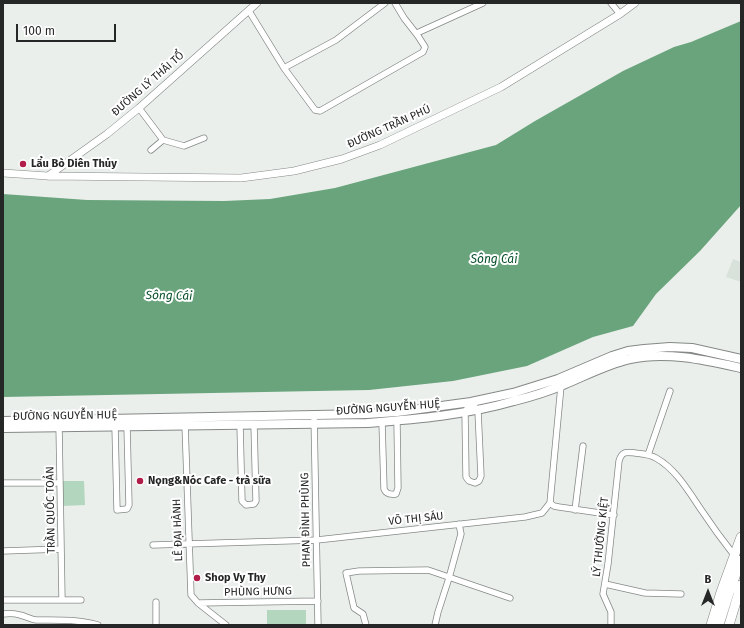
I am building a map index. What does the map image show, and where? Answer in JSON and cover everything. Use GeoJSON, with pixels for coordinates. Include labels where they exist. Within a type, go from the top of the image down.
{"type":"FeatureCollection","features":[{"type":"Feature","properties":{"kind":"highway"},"geometry":{"type":"LineString","coordinates":[[719,625],[738,558],[741,537]]}},
{"type":"Feature","properties":{"kind":"highway"},"geometry":{"type":"LineString","coordinates":[[710,625],[721,592],[738,558]]}},
{"type":"Feature","properties":{"kind":"highway"},"geometry":{"type":"LineString","coordinates":[[729,625],[741,586]]}},
{"type":"Feature","properties":{"kind":"main road","name":"ĐƯỜNG NGUYỄN HUỆ"},"geometry":{"type":"LineString","coordinates":[[3,428],[59,424],[185,421],[314,419],[367,423],[397,421],[478,411],[514,401],[559,382],[612,356],[628,351],[670,347],[692,348],[741,359]]}},
{"type":"Feature","properties":{"kind":"main road","name":"ĐƯỜNG NGUYỄN HUỆ"},"geometry":{"type":"LineString","coordinates":[[3,421],[115,426],[185,421],[240,425],[254,424],[397,412],[471,402],[559,382],[615,363],[644,357],[669,356],[691,358],[741,368]]}},
{"type":"Feature","properties":{"kind":"street","name":"ĐƯỜNG LÝ THÁI TỔ"},"geometry":{"type":"LineString","coordinates":[[48,176],[139,108],[257,3]]}},
{"type":"Feature","properties":{"kind":"street"},"geometry":{"type":"LineString","coordinates":[[284,68],[336,40],[385,3]]}},
{"type":"Feature","properties":{"kind":"street"},"geometry":{"type":"LineString","coordinates":[[249,11],[284,68],[315,110],[320,111],[423,52],[425,47],[394,3]]}},
{"type":"Feature","properties":{"kind":"street"},"geometry":{"type":"LineString","coordinates":[[416,33],[483,3]]}},
{"type":"Feature","properties":{"kind":"street"},"geometry":{"type":"LineString","coordinates":[[611,3],[620,14]]}},
{"type":"Feature","properties":{"kind":"street","name":"ĐƯỜNG TRẦN PHÚ"},"geometry":{"type":"LineString","coordinates":[[3,174],[48,176],[241,178],[294,171],[342,159],[380,145],[501,87],[620,14],[635,3]]}},
{"type":"Feature","properties":{"kind":"street"},"geometry":{"type":"LineString","coordinates":[[139,108],[163,140],[184,146],[204,138]]}},
{"type":"Feature","properties":{"kind":"street"},"geometry":{"type":"LineString","coordinates":[[151,150],[163,140]]}},
{"type":"Feature","properties":{"kind":"street"},"geometry":{"type":"LineString","coordinates":[[559,382],[550,503],[554,506],[614,516]]}},
{"type":"Feature","properties":{"kind":"street"},"geometry":{"type":"LineString","coordinates":[[670,391],[648,455],[656,458],[667,466],[679,478],[738,558]]}},
{"type":"Feature","properties":{"kind":"street"},"geometry":{"type":"LineString","coordinates":[[471,402],[478,411],[481,476],[479,481],[475,483],[469,482],[466,477],[464,412],[471,402]]}},
{"type":"Feature","properties":{"kind":"street","name":"PHAN ĐÌNH PHÙNG"},"geometry":{"type":"LineString","coordinates":[[314,419],[318,625]]}},
{"type":"Feature","properties":{"kind":"street","name":"LÊ ĐẠI HÀNH"},"geometry":{"type":"LineString","coordinates":[[185,421],[188,544],[191,595],[198,603],[226,625]]}},
{"type":"Feature","properties":{"kind":"street"},"geometry":{"type":"LineString","coordinates":[[382,422],[384,489],[386,492],[396,494],[398,488],[397,421]]}},
{"type":"Feature","properties":{"kind":"street","name":"TRẦN QUỐC TOẢN"},"geometry":{"type":"LineString","coordinates":[[59,424],[62,600]]}},
{"type":"Feature","properties":{"kind":"street"},"geometry":{"type":"LineString","coordinates":[[240,425],[242,501],[246,505],[254,504],[256,501],[254,424]]}},
{"type":"Feature","properties":{"kind":"street"},"geometry":{"type":"LineString","coordinates":[[115,426],[117,510],[127,509],[129,505],[127,426]]}},
{"type":"Feature","properties":{"kind":"street"},"geometry":{"type":"LineString","coordinates":[[575,510],[583,446]]}},
{"type":"Feature","properties":{"kind":"street","name":"LÝ THƯỜNG KIỆT"},"geometry":{"type":"LineString","coordinates":[[611,625],[611,612],[603,594],[614,516],[620,456],[626,452],[648,455]]}},
{"type":"Feature","properties":{"kind":"street"},"geometry":{"type":"LineString","coordinates":[[3,482],[60,483]]}},
{"type":"Feature","properties":{"kind":"street","name":"VÕ THỊ SÁU"},"geometry":{"type":"LineString","coordinates":[[153,545],[317,540],[525,517],[542,514],[550,503]]}},
{"type":"Feature","properties":{"kind":"street"},"geometry":{"type":"LineString","coordinates":[[435,625],[461,534],[459,524]]}},
{"type":"Feature","properties":{"kind":"street"},"geometry":{"type":"LineString","coordinates":[[3,550],[61,549]]}},
{"type":"Feature","properties":{"kind":"street"},"geometry":{"type":"LineString","coordinates":[[366,625],[363,614],[354,608],[346,574],[359,572],[428,570],[510,598]]}},
{"type":"Feature","properties":{"kind":"street"},"geometry":{"type":"LineString","coordinates":[[605,584],[645,593],[681,594]]}},
{"type":"Feature","properties":{"kind":"street"},"geometry":{"type":"LineString","coordinates":[[3,600],[81,600]]}},
{"type":"Feature","properties":{"kind":"street","name":"PHÙNG HƯNG"},"geometry":{"type":"LineString","coordinates":[[198,603],[318,601]]}},
{"type":"Feature","properties":{"kind":"street"},"geometry":{"type":"LineString","coordinates":[[156,602],[156,625]]}},
{"type":"Feature","properties":{"kind":"street"},"geometry":{"type":"LineString","coordinates":[[3,614],[11,613],[36,620],[72,620],[98,625]]}},
{"type":"Feature","properties":{"kind":"shaded area"},"geometry":{"type":"Polygon","coordinates":[[[733,259],[741,262],[741,282],[726,277],[733,259]]]}},
{"type":"Feature","properties":{"kind":"shaded area"},"geometry":{"type":"Polygon","coordinates":[[[63,481],[84,481],[85,505],[63,506],[63,481]]]}},
{"type":"Feature","properties":{"kind":"shaded area"},"geometry":{"type":"Polygon","coordinates":[[[267,610],[306,610],[306,625],[267,625],[267,610]]]}},
{"type":"Feature","properties":{"kind":"water","name":"Sông Cái"},"geometry":{"type":"Polygon","coordinates":[[[741,21],[741,205],[700,251],[656,294],[633,326],[593,337],[527,366],[453,381],[369,390],[3,397],[3,194],[87,200],[224,201],[270,199],[335,188],[496,145],[623,71],[674,47],[691,42],[741,21]]]}},
{"type":"Feature","properties":{"kind":"place","name":"Lẩu Bò Diên Thủy"},"geometry":{"type":"Point","coordinates":[23,164]}},
{"type":"Feature","properties":{"kind":"place","name":"Nọng&Nóc Cafe - trà sữa"},"geometry":{"type":"Point","coordinates":[140,481]}},
{"type":"Feature","properties":{"kind":"place","name":"Shop Vy Thy"},"geometry":{"type":"Point","coordinates":[197,578]}}]}
